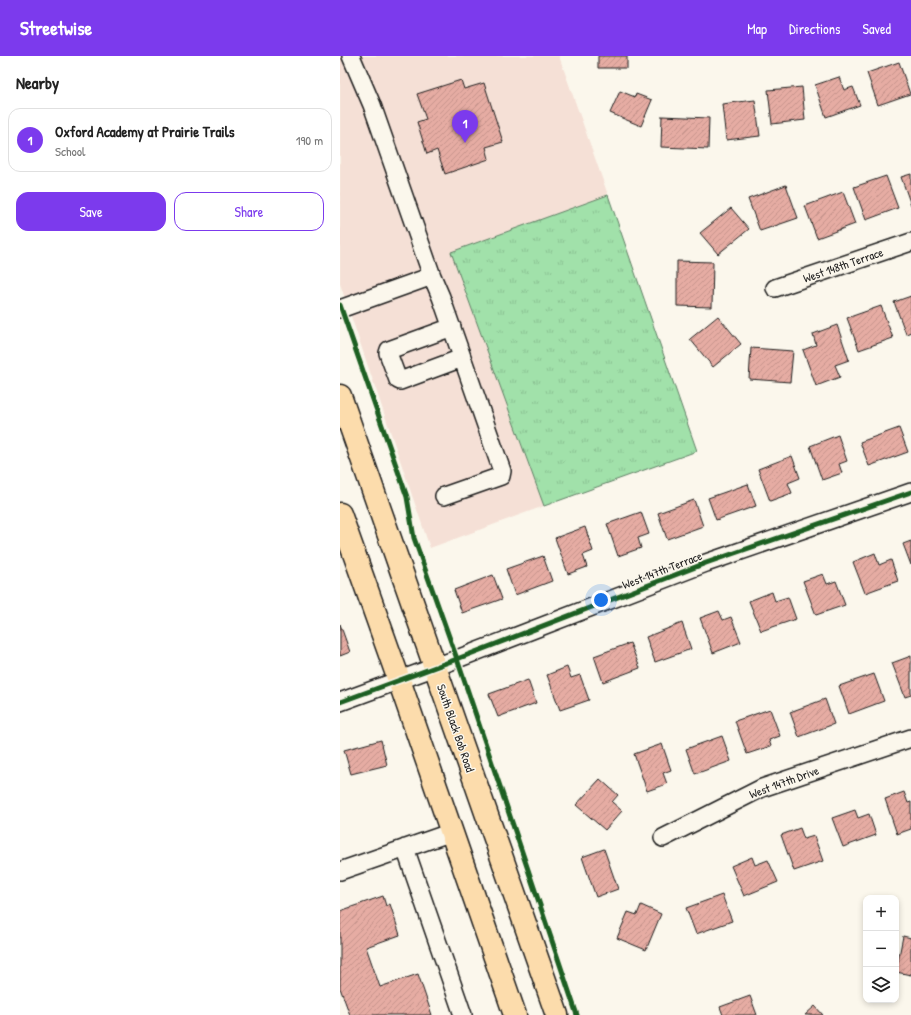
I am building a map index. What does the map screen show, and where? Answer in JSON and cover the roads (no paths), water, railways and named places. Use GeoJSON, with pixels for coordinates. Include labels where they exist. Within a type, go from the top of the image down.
{"type":"FeatureCollection","features":[{"type":"Feature","properties":{"kind":"main road","name":"South Black Bob Road"},"geometry":{"type":"LineString","coordinates":[[340,396],[557,1015]]}},
{"type":"Feature","properties":{"kind":"main road"},"geometry":{"type":"LineString","coordinates":[[340,514],[515,1015]]}},
{"type":"Feature","properties":{"kind":"street"},"geometry":{"type":"LineString","coordinates":[[351,59],[372,105],[502,471],[501,476],[444,496]]}},
{"type":"Feature","properties":{"kind":"street","name":"West 148th Terrace"},"geometry":{"type":"LineString","coordinates":[[775,288],[911,242]]}},
{"type":"Feature","properties":{"kind":"street"},"geometry":{"type":"LineString","coordinates":[[340,309],[432,276]]}},
{"type":"Feature","properties":{"kind":"street"},"geometry":{"type":"LineString","coordinates":[[452,327],[389,350],[388,353],[398,380],[400,381],[462,358]]}},
{"type":"Feature","properties":{"kind":"street","name":"West 147th Terrace"},"geometry":{"type":"LineString","coordinates":[[340,702],[706,563],[911,492]]}},
{"type":"Feature","properties":{"kind":"street","name":"West 147th Drive"},"geometry":{"type":"LineString","coordinates":[[662,838],[762,788],[911,738]]}},
{"type":"Feature","properties":{"kind":"street"},"geometry":{"type":"LineString","coordinates":[[340,871],[452,832]]}},
{"type":"Feature","properties":{"kind":"street"},"geometry":{"type":"LineString","coordinates":[[405,848],[463,1015]]}},
{"type":"Feature","properties":{"kind":"place","name":"Oxford Academy at Prairie Trails"},"geometry":{"type":"Point","coordinates":[465,143]}}]}
